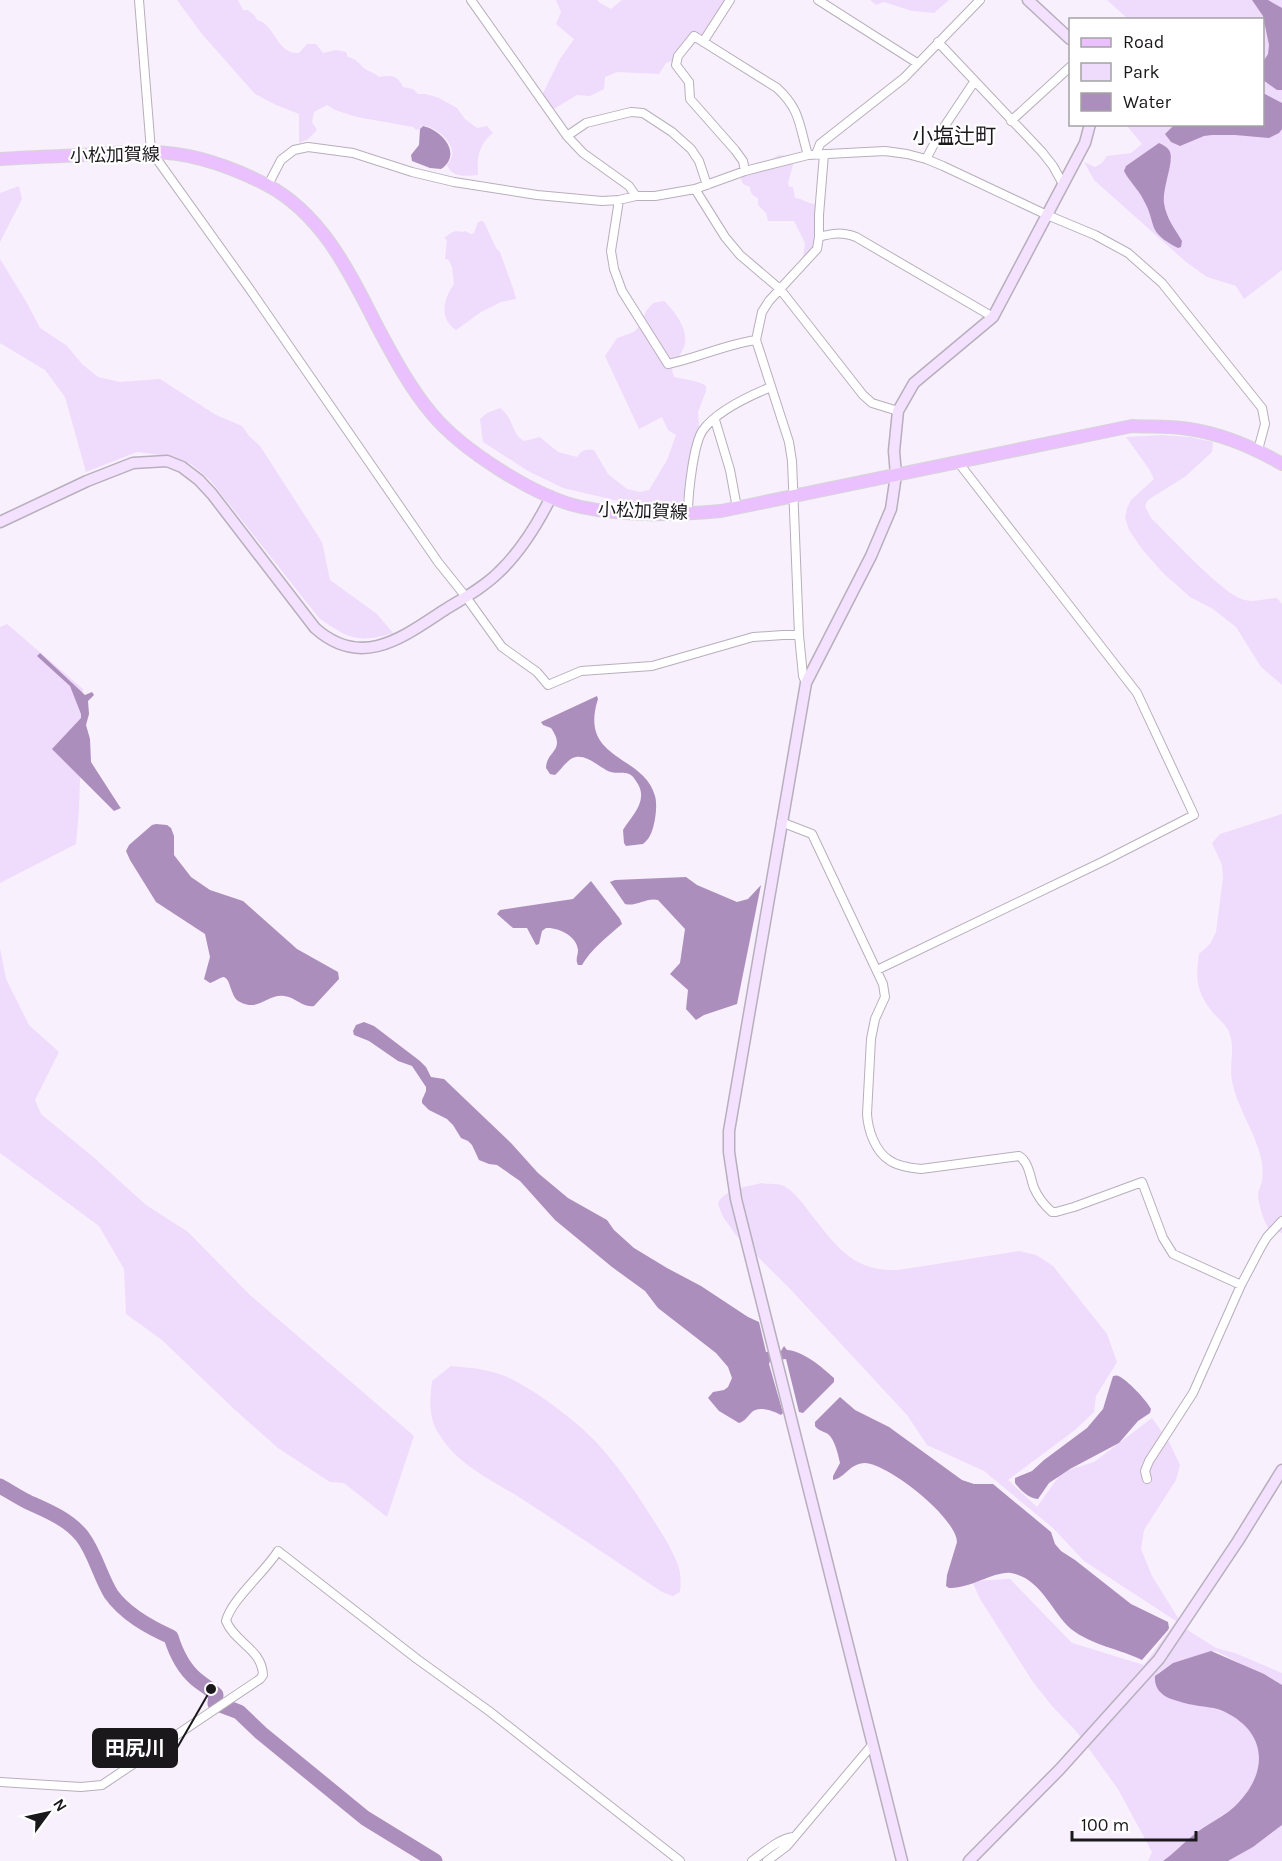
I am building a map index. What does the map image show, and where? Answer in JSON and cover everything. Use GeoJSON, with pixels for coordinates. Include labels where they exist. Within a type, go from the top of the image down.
{"type":"FeatureCollection","features":[{"type":"Feature","properties":{"kind":"main road","name":"小松加賀線"},"geometry":{"type":"LineString","coordinates":[[0,159],[151,152],[204,160],[233,169],[268,185],[305,213],[328,239],[360,290],[392,354],[433,415],[460,440],[505,473],[551,497],[578,507],[611,512],[669,515],[721,511],[1132,426],[1188,429],[1238,442],[1282,464]]}},
{"type":"Feature","properties":{"kind":"street"},"geometry":{"type":"LineString","coordinates":[[140,0],[151,152],[249,288],[438,562],[502,647],[537,672],[548,685],[581,671],[652,666],[753,637],[799,635]]}},
{"type":"Feature","properties":{"kind":"street"},"geometry":{"type":"LineString","coordinates":[[471,0],[567,136],[583,153],[629,186],[636,196]]}},
{"type":"Feature","properties":{"kind":"street"},"geometry":{"type":"LineString","coordinates":[[703,42],[730,0]]}},
{"type":"Feature","properties":{"kind":"street"},"geometry":{"type":"LineString","coordinates":[[818,0],[917,63]]}},
{"type":"Feature","properties":{"kind":"street"},"geometry":{"type":"LineString","coordinates":[[1028,0],[1069,37]]}},
{"type":"Feature","properties":{"kind":"street"},"geometry":{"type":"LineString","coordinates":[[816,154],[820,144],[904,78],[977,1]]}},
{"type":"Feature","properties":{"kind":"street"},"geometry":{"type":"LineString","coordinates":[[745,171],[735,150],[690,99],[689,82],[676,65],[678,56],[694,36],[786,96],[797,113],[816,154],[819,215],[817,249],[762,312],[756,340],[789,442],[795,496],[799,635],[803,676],[806,683]]}},
{"type":"Feature","properties":{"kind":"street"},"geometry":{"type":"LineString","coordinates":[[938,42],[1053,166],[1063,184]]}},
{"type":"Feature","properties":{"kind":"street"},"geometry":{"type":"LineString","coordinates":[[1011,121],[1069,69]]}},
{"type":"Feature","properties":{"kind":"street"},"geometry":{"type":"LineString","coordinates":[[926,159],[940,133],[974,82]]}},
{"type":"Feature","properties":{"kind":"street"},"geometry":{"type":"LineString","coordinates":[[567,136],[586,123],[631,112],[643,113],[672,132],[691,149],[699,161],[707,185]]}},
{"type":"Feature","properties":{"kind":"street"},"geometry":{"type":"LineString","coordinates":[[902,1861],[736,1199],[729,1152],[729,1131],[806,683],[885,526],[891,509],[896,475],[894,443],[898,411],[914,383],[993,317],[1085,143],[1089,126]]}},
{"type":"Feature","properties":{"kind":"street"},"geometry":{"type":"LineString","coordinates":[[268,185],[281,160],[294,150],[308,147],[353,153],[412,172],[454,182],[584,200],[619,200],[695,189],[745,171],[816,154],[885,152],[926,159],[1095,235],[1128,253],[1162,282],[1262,408],[1265,424],[1258,450]]}},
{"type":"Feature","properties":{"kind":"street"},"geometry":{"type":"LineString","coordinates":[[695,189],[725,237],[740,255],[780,289],[863,395],[872,403],[898,411]]}},
{"type":"Feature","properties":{"kind":"street"},"geometry":{"type":"LineString","coordinates":[[619,200],[611,251],[614,269],[622,291],[668,364],[682,362],[736,343],[756,340]]}},
{"type":"Feature","properties":{"kind":"street"},"geometry":{"type":"LineString","coordinates":[[819,237],[834,233],[856,237],[993,317]]}},
{"type":"Feature","properties":{"kind":"street"},"geometry":{"type":"LineString","coordinates":[[688,514],[688,499],[698,443],[705,428],[733,406],[771,387]]}},
{"type":"Feature","properties":{"kind":"street"},"geometry":{"type":"LineString","coordinates":[[715,420],[730,470],[737,508]]}},
{"type":"Feature","properties":{"kind":"street"},"geometry":{"type":"LineString","coordinates":[[0,522],[87,481],[126,466],[167,461],[182,467],[199,480],[315,628],[335,643],[350,647],[372,647],[384,645],[407,634],[498,574],[522,547],[538,524],[551,497]]}},
{"type":"Feature","properties":{"kind":"street"},"geometry":{"type":"LineString","coordinates":[[877,970],[1180,824],[1194,815],[1137,693],[958,462]]}},
{"type":"Feature","properties":{"kind":"street"},"geometry":{"type":"LineString","coordinates":[[781,822],[812,834],[885,991],[871,1039],[867,1114],[872,1138],[889,1160],[910,1168],[921,1169],[1019,1156],[1025,1161],[1041,1201],[1052,1212],[1074,1207],[1142,1182],[1163,1238],[1173,1254],[1241,1285]]}},
{"type":"Feature","properties":{"kind":"street"},"geometry":{"type":"LineString","coordinates":[[1148,1479],[1145,1470],[1149,1461],[1193,1393],[1241,1285],[1261,1247],[1282,1221]]}},
{"type":"Feature","properties":{"kind":"street"},"geometry":{"type":"LineString","coordinates":[[969,1861],[1060,1769],[1159,1659],[1238,1541],[1282,1470]]}},
{"type":"Feature","properties":{"kind":"street"},"geometry":{"type":"LineString","coordinates":[[0,1782],[81,1787],[102,1785],[260,1679],[264,1675],[260,1660],[252,1649],[232,1632],[226,1621],[233,1606],[278,1551],[417,1659],[489,1711],[680,1861]]}},
{"type":"Feature","properties":{"kind":"street"},"geometry":{"type":"LineString","coordinates":[[766,1861],[787,1846],[872,1745]]}},
{"type":"Feature","properties":{"kind":"street"},"geometry":{"type":"LineString","coordinates":[[752,1861],[776,1844],[794,1837]]}},
{"type":"Feature","properties":{"kind":"green space"},"geometry":{"type":"Polygon","coordinates":[[[177,0],[238,0],[243,10],[248,10],[268,27],[281,44],[292,52],[299,53],[307,44],[316,44],[323,53],[336,50],[346,52],[348,57],[356,60],[365,69],[379,77],[393,77],[399,80],[403,87],[413,89],[418,94],[439,98],[457,108],[465,119],[477,128],[487,126],[493,133],[484,142],[480,152],[478,175],[460,175],[449,169],[447,165],[452,156],[450,145],[442,135],[431,128],[421,126],[416,130],[413,127],[357,117],[327,105],[314,112],[312,122],[317,130],[308,139],[299,143],[299,114],[255,94],[202,34],[177,0]]]}},
{"type":"Feature","properties":{"kind":"green space"},"geometry":{"type":"Polygon","coordinates":[[[556,0],[597,0],[611,9],[622,0],[728,0],[701,37],[682,58],[666,63],[659,74],[617,72],[605,77],[604,89],[590,96],[577,95],[554,109],[542,95],[560,59],[574,39],[556,24],[561,12],[556,0]]]}},
{"type":"Feature","properties":{"kind":"green space"},"geometry":{"type":"Polygon","coordinates":[[[870,0],[949,0],[934,13],[912,11],[884,2],[876,5],[870,0]]]}},
{"type":"Feature","properties":{"kind":"green space"},"geometry":{"type":"Polygon","coordinates":[[[1107,0],[1282,0],[1282,270],[1244,299],[1236,286],[1207,277],[1186,262],[1094,180],[1084,162],[1095,167],[1107,156],[1131,153],[1142,144],[1127,126],[1264,126],[1264,18],[1127,18],[1107,0]]]}},
{"type":"Feature","properties":{"kind":"green space"},"geometry":{"type":"Polygon","coordinates":[[[779,155],[789,156],[794,161],[788,183],[789,187],[793,187],[795,198],[816,204],[814,246],[806,258],[803,257],[805,243],[794,221],[768,221],[766,213],[758,205],[758,198],[752,194],[750,187],[743,184],[741,179],[751,166],[767,162],[779,155]]]}},
{"type":"Feature","properties":{"kind":"green space"},"geometry":{"type":"Polygon","coordinates":[[[19,186],[22,199],[0,242],[0,193],[19,186]]]}},
{"type":"Feature","properties":{"kind":"green space"},"geometry":{"type":"Polygon","coordinates":[[[478,222],[484,222],[500,252],[516,299],[501,302],[481,312],[456,330],[447,320],[444,308],[454,284],[452,267],[448,259],[445,259],[447,240],[444,238],[455,232],[474,233],[478,222]]]}},
{"type":"Feature","properties":{"kind":"green space"},"geometry":{"type":"Polygon","coordinates":[[[0,259],[40,328],[66,345],[83,365],[98,377],[120,382],[160,379],[216,415],[242,426],[260,446],[322,542],[330,580],[377,614],[393,633],[371,638],[353,637],[319,618],[210,480],[191,464],[168,456],[137,452],[86,472],[65,397],[45,370],[0,343],[0,259]]]}},
{"type":"Feature","properties":{"kind":"green space"},"geometry":{"type":"Polygon","coordinates":[[[664,301],[679,320],[685,338],[683,350],[672,370],[674,377],[695,381],[706,386],[698,412],[699,428],[689,477],[680,506],[627,503],[563,488],[528,471],[483,442],[480,419],[487,413],[500,408],[505,412],[516,434],[524,441],[540,437],[558,452],[577,457],[584,451],[594,450],[608,474],[627,489],[640,492],[649,490],[667,460],[676,435],[668,430],[662,417],[639,429],[605,356],[617,338],[634,332],[653,303],[664,301]]]}},
{"type":"Feature","properties":{"kind":"green space"},"geometry":{"type":"Polygon","coordinates":[[[1162,435],[1190,437],[1213,442],[1212,452],[1186,476],[1148,500],[1145,506],[1151,518],[1224,588],[1245,600],[1277,598],[1282,604],[1282,685],[1261,667],[1236,627],[1213,609],[1190,597],[1163,573],[1129,530],[1125,518],[1127,508],[1131,500],[1154,479],[1126,437],[1162,435]]]}},
{"type":"Feature","properties":{"kind":"green space"},"geometry":{"type":"Polygon","coordinates":[[[7,624],[83,689],[76,844],[0,883],[0,627],[7,624]]]}},
{"type":"Feature","properties":{"kind":"green space"},"geometry":{"type":"Polygon","coordinates":[[[1282,814],[1282,1233],[1269,1229],[1259,1204],[1262,1161],[1255,1138],[1234,1091],[1231,1075],[1230,1035],[1201,995],[1197,973],[1199,954],[1210,944],[1216,932],[1223,878],[1222,865],[1212,843],[1220,834],[1282,814]]]}},
{"type":"Feature","properties":{"kind":"green space"},"geometry":{"type":"Polygon","coordinates":[[[0,948],[6,979],[29,1025],[59,1052],[35,1100],[41,1114],[146,1205],[188,1232],[250,1295],[414,1436],[387,1517],[344,1483],[330,1482],[278,1448],[162,1340],[126,1314],[124,1269],[99,1226],[0,1153],[0,948]]]}},
{"type":"Feature","properties":{"kind":"green space"},"geometry":{"type":"Polygon","coordinates":[[[761,1183],[779,1184],[788,1189],[837,1246],[857,1262],[869,1267],[898,1270],[1019,1251],[1036,1255],[1053,1266],[1107,1334],[1117,1362],[1096,1396],[1094,1412],[1075,1430],[1008,1480],[1037,1507],[1062,1472],[1094,1462],[1152,1418],[1169,1442],[1180,1465],[1176,1480],[1144,1530],[1141,1549],[1152,1576],[1180,1621],[1189,1631],[1216,1648],[1235,1653],[1282,1673],[1282,1685],[1216,1651],[1173,1663],[1158,1673],[1171,1699],[1220,1710],[1239,1720],[1256,1741],[1259,1752],[1256,1777],[1239,1802],[1197,1832],[1163,1861],[1148,1861],[1152,1852],[1118,1789],[1076,1731],[1033,1682],[980,1599],[972,1581],[1010,1579],[1072,1643],[1144,1665],[1176,1621],[1084,1561],[1053,1528],[984,1471],[927,1445],[907,1415],[791,1290],[736,1235],[723,1217],[718,1204],[725,1195],[736,1189],[761,1183]]]}},
{"type":"Feature","properties":{"kind":"green space"},"geometry":{"type":"Polygon","coordinates":[[[451,1366],[485,1370],[509,1378],[549,1402],[589,1435],[627,1481],[667,1542],[679,1568],[680,1592],[673,1596],[662,1592],[478,1472],[456,1455],[435,1428],[431,1408],[432,1381],[451,1366]]]}},
{"type":"Feature","properties":{"kind":"green space"},"geometry":{"type":"Polygon","coordinates":[[[1282,1825],[1282,1861],[1228,1861],[1253,1847],[1282,1825]]]}},
{"type":"Feature","properties":{"kind":"water"},"geometry":{"type":"Polygon","coordinates":[[[1252,0],[1268,0],[1282,8],[1282,90],[1277,90],[1264,81],[1264,60],[1268,54],[1269,45],[1263,16],[1252,0]]]}},
{"type":"Feature","properties":{"kind":"water"},"geometry":{"type":"Polygon","coordinates":[[[1264,94],[1282,103],[1282,129],[1269,138],[1212,135],[1180,146],[1171,142],[1165,134],[1173,126],[1264,126],[1264,94]]]}},
{"type":"Feature","properties":{"kind":"water"},"geometry":{"type":"Polygon","coordinates":[[[423,126],[443,137],[450,150],[450,157],[441,169],[430,168],[412,161],[411,155],[419,145],[420,129],[423,126]]]}},
{"type":"Feature","properties":{"kind":"water"},"geometry":{"type":"Polygon","coordinates":[[[1159,143],[1167,147],[1171,157],[1164,203],[1169,218],[1182,241],[1181,247],[1178,248],[1156,232],[1143,199],[1124,171],[1126,166],[1159,143]]]}},
{"type":"Feature","properties":{"kind":"water"},"geometry":{"type":"Polygon","coordinates":[[[40,653],[85,695],[92,692],[94,695],[88,701],[89,714],[86,725],[90,739],[91,762],[121,808],[114,811],[52,749],[81,718],[81,714],[70,686],[37,656],[40,653]]]}},
{"type":"Feature","properties":{"kind":"water"},"geometry":{"type":"Polygon","coordinates":[[[597,696],[594,719],[597,734],[604,746],[649,782],[655,796],[655,819],[650,836],[643,844],[626,846],[624,843],[623,830],[638,807],[641,795],[640,788],[632,776],[609,771],[580,757],[570,760],[555,775],[550,774],[546,768],[557,742],[551,728],[541,722],[597,696]]]}},
{"type":"Feature","properties":{"kind":"water"},"geometry":{"type":"Polygon","coordinates":[[[156,824],[167,825],[171,828],[174,836],[174,855],[191,877],[210,890],[243,901],[297,949],[338,972],[339,979],[314,1006],[284,996],[247,1005],[237,1000],[226,978],[223,977],[210,983],[204,979],[210,957],[205,934],[156,902],[126,851],[129,845],[156,824]]]}},
{"type":"Feature","properties":{"kind":"water"},"geometry":{"type":"Polygon","coordinates":[[[686,877],[697,885],[737,902],[748,899],[761,885],[737,1004],[696,1020],[686,1009],[688,990],[670,974],[680,963],[685,929],[658,900],[625,904],[610,882],[686,877]]]}},
{"type":"Feature","properties":{"kind":"water"},"geometry":{"type":"Polygon","coordinates":[[[591,881],[622,924],[595,948],[582,965],[577,963],[577,945],[566,933],[546,928],[542,931],[539,944],[536,945],[527,928],[513,928],[497,914],[500,910],[573,899],[591,881]]]}},
{"type":"Feature","properties":{"kind":"water"},"geometry":{"type":"Polygon","coordinates":[[[364,1022],[374,1026],[420,1061],[431,1077],[444,1079],[511,1143],[538,1173],[568,1198],[607,1220],[614,1230],[634,1248],[759,1322],[766,1352],[781,1351],[784,1346],[787,1350],[806,1356],[834,1378],[834,1382],[803,1413],[799,1412],[786,1359],[770,1361],[783,1413],[781,1415],[770,1410],[758,1409],[739,1423],[719,1411],[708,1398],[713,1392],[728,1387],[732,1378],[728,1367],[716,1353],[658,1308],[645,1291],[555,1220],[520,1181],[497,1165],[479,1160],[472,1145],[461,1138],[447,1119],[429,1110],[422,1103],[426,1087],[412,1066],[398,1061],[369,1041],[354,1035],[356,1025],[364,1022]]]}},
{"type":"Feature","properties":{"kind":"water"},"geometry":{"type":"Polygon","coordinates":[[[1113,1376],[1122,1378],[1136,1391],[1151,1409],[1150,1413],[1138,1421],[1119,1443],[1049,1483],[1038,1499],[1025,1494],[1015,1483],[1015,1478],[1032,1471],[1087,1428],[1103,1409],[1113,1376]]]}},
{"type":"Feature","properties":{"kind":"water"},"geometry":{"type":"Polygon","coordinates":[[[840,1397],[855,1410],[889,1427],[962,1480],[974,1484],[993,1484],[1051,1532],[1055,1544],[1061,1551],[1131,1604],[1168,1622],[1168,1630],[1142,1660],[1096,1643],[1071,1629],[1038,1588],[1021,1576],[1004,1573],[957,1588],[946,1586],[957,1542],[954,1531],[934,1506],[889,1472],[865,1463],[855,1465],[833,1480],[840,1463],[837,1451],[828,1434],[817,1428],[815,1422],[840,1397]]]}},
{"type":"Feature","properties":{"kind":"water"},"geometry":{"type":"Polygon","coordinates":[[[1211,1651],[1264,1674],[1282,1685],[1282,1825],[1253,1847],[1228,1861],[1163,1861],[1197,1832],[1239,1802],[1249,1790],[1259,1765],[1259,1752],[1255,1741],[1249,1730],[1239,1720],[1217,1709],[1171,1699],[1161,1693],[1157,1687],[1155,1676],[1173,1663],[1211,1651]]]}},
{"type":"Feature","properties":{"kind":"waterway"},"geometry":{"type":"LineString","coordinates":[[0,1486],[57,1516],[82,1536],[111,1594],[123,1608],[138,1619],[171,1637],[187,1670],[216,1695],[215,1703],[239,1712],[261,1733],[365,1818],[435,1861]]}},
{"type":"Feature","properties":{"kind":"place","name":"田尻川"},"geometry":{"type":"Point","coordinates":[211,1689]}},
{"type":"Feature","properties":{"kind":"district","name":"小塩辻町"},"geometry":{"type":"Point","coordinates":[954,136]}}]}
